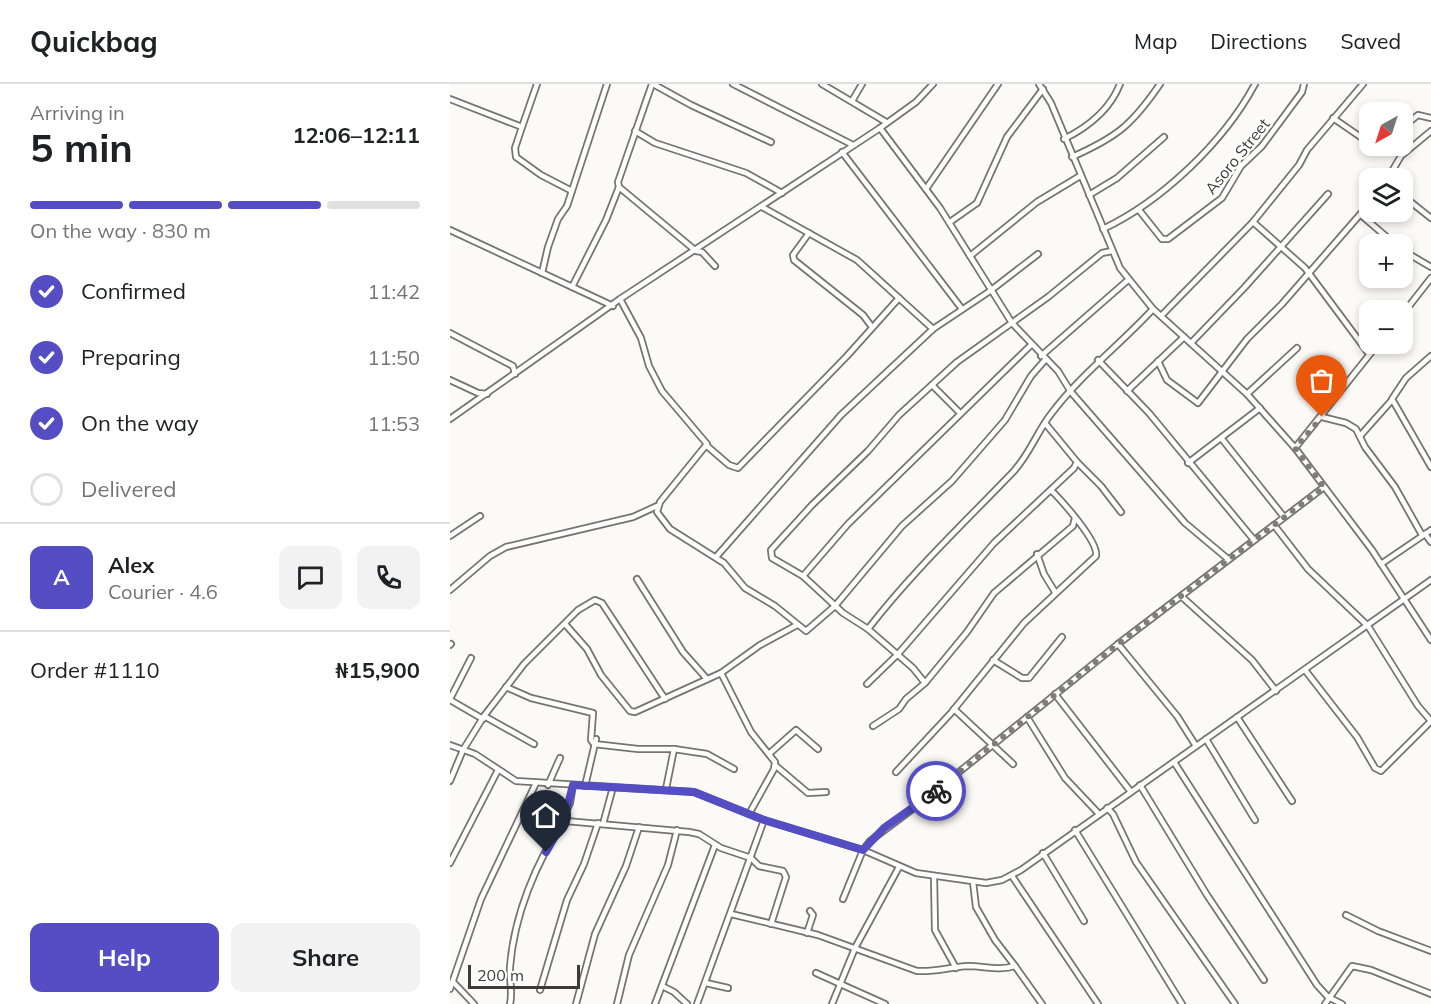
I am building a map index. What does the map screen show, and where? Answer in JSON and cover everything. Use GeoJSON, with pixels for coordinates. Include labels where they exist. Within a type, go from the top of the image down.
{"type":"FeatureCollection","features":[{"type":"Feature","properties":{"kind":"street"},"geometry":{"type":"LineString","coordinates":[[537,84],[515,148],[516,157],[541,175],[572,191]]}},
{"type":"Feature","properties":{"kind":"street"},"geometry":{"type":"LineString","coordinates":[[543,273],[548,247],[572,191],[607,84]]}},
{"type":"Feature","properties":{"kind":"street"},"geometry":{"type":"LineString","coordinates":[[572,287],[606,220],[653,84],[691,105],[771,142]]}},
{"type":"Feature","properties":{"kind":"street"},"geometry":{"type":"LineString","coordinates":[[733,84],[853,145]]}},
{"type":"Feature","properties":{"kind":"street"},"geometry":{"type":"LineString","coordinates":[[823,84],[886,122]]}},
{"type":"Feature","properties":{"kind":"street"},"geometry":{"type":"LineString","coordinates":[[852,101],[862,84]]}},
{"type":"Feature","properties":{"kind":"street"},"geometry":{"type":"LineString","coordinates":[[450,419],[620,299],[880,128],[916,102],[933,84]]}},
{"type":"Feature","properties":{"kind":"street"},"geometry":{"type":"LineString","coordinates":[[926,189],[998,84]]}},
{"type":"Feature","properties":{"kind":"street"},"geometry":{"type":"LineString","coordinates":[[1039,84],[1055,110],[1064,139],[1112,251],[1128,280],[1153,309],[1247,394],[1295,448],[1382,564],[1431,640]]}},
{"type":"Feature","properties":{"kind":"street"},"geometry":{"type":"LineString","coordinates":[[1064,139],[1093,121],[1110,102],[1120,84]]}},
{"type":"Feature","properties":{"kind":"street"},"geometry":{"type":"LineString","coordinates":[[1072,157],[1109,140],[1128,126],[1161,84]]}},
{"type":"Feature","properties":{"kind":"street"},"geometry":{"type":"LineString","coordinates":[[1103,230],[1139,210],[1184,173],[1240,107],[1255,84]]}},
{"type":"Feature","properties":{"kind":"street","name":"Asoro Street"},"geometry":{"type":"LineString","coordinates":[[1139,210],[1162,239],[1174,235],[1222,198],[1241,166],[1262,146],[1302,92],[1304,84]]}},
{"type":"Feature","properties":{"kind":"street"},"geometry":{"type":"LineString","coordinates":[[1161,316],[1253,222],[1333,118],[1363,84]]}},
{"type":"Feature","properties":{"kind":"street"},"geometry":{"type":"LineString","coordinates":[[950,222],[977,203],[1007,137],[1043,89]]}},
{"type":"Feature","properties":{"kind":"street"},"geometry":{"type":"LineString","coordinates":[[450,99],[522,127]]}},
{"type":"Feature","properties":{"kind":"street"},"geometry":{"type":"LineString","coordinates":[[1413,119],[1418,115],[1431,118]]}},
{"type":"Feature","properties":{"kind":"street"},"geometry":{"type":"LineString","coordinates":[[1333,118],[1359,136]]}},
{"type":"Feature","properties":{"kind":"street"},"geometry":{"type":"LineString","coordinates":[[880,128],[950,222],[990,291],[1012,323],[1043,358],[1058,371],[1071,392],[1185,524],[1228,559]]}},
{"type":"Feature","properties":{"kind":"street"},"geometry":{"type":"LineString","coordinates":[[635,131],[655,143],[746,173],[782,193]]}},
{"type":"Feature","properties":{"kind":"street"},"geometry":{"type":"LineString","coordinates":[[1394,168],[1401,156],[1431,131]]}},
{"type":"Feature","properties":{"kind":"street"},"geometry":{"type":"LineString","coordinates":[[1089,195],[1117,178],[1164,137]]}},
{"type":"Feature","properties":{"kind":"street"},"geometry":{"type":"LineString","coordinates":[[842,152],[962,309]]}},
{"type":"Feature","properties":{"kind":"street"},"geometry":{"type":"LineString","coordinates":[[970,256],[1037,202],[1080,176]]}},
{"type":"Feature","properties":{"kind":"street"},"geometry":{"type":"LineString","coordinates":[[619,187],[696,251],[702,252],[714,266]]}},
{"type":"Feature","properties":{"kind":"street"},"geometry":{"type":"LineString","coordinates":[[1191,343],[1328,194]]}},
{"type":"Feature","properties":{"kind":"street"},"geometry":{"type":"LineString","coordinates":[[1413,204],[1431,218]]}},
{"type":"Feature","properties":{"kind":"street"},"geometry":{"type":"LineString","coordinates":[[762,207],[856,260],[933,329]]}},
{"type":"Feature","properties":{"kind":"street"},"geometry":{"type":"LineString","coordinates":[[1158,361],[1167,380],[1198,403],[1221,371],[1359,217]]}},
{"type":"Feature","properties":{"kind":"street"},"geometry":{"type":"LineString","coordinates":[[1253,222],[1308,273],[1359,341]]}},
{"type":"Feature","properties":{"kind":"street"},"geometry":{"type":"LineString","coordinates":[[1369,222],[1383,234]]}},
{"type":"Feature","properties":{"kind":"street"},"geometry":{"type":"LineString","coordinates":[[450,230],[613,306]]}},
{"type":"Feature","properties":{"kind":"street"},"geometry":{"type":"LineString","coordinates":[[809,233],[793,255],[794,260],[863,315],[872,327]]}},
{"type":"Feature","properties":{"kind":"street"},"geometry":{"type":"LineString","coordinates":[[925,683],[898,654],[835,606],[803,576],[776,562],[770,555],[771,550],[812,505],[868,452],[899,415],[932,385],[972,350],[1012,323],[1102,253],[1112,251]]}},
{"type":"Feature","properties":{"kind":"street"},"geometry":{"type":"LineString","coordinates":[[716,557],[841,415],[933,329],[990,291],[1038,254]]}},
{"type":"Feature","properties":{"kind":"street"},"geometry":{"type":"LineString","coordinates":[[1413,256],[1431,267]]}},
{"type":"Feature","properties":{"kind":"street"},"geometry":{"type":"LineString","coordinates":[[1413,301],[1431,278]]}},
{"type":"Feature","properties":{"kind":"street"},"geometry":{"type":"LineString","coordinates":[[657,506],[657,512],[670,528],[716,557],[745,588],[783,611],[797,626],[807,630],[835,606],[902,526],[960,472],[1005,420],[1043,358],[1128,280]]}},
{"type":"Feature","properties":{"kind":"street"},"geometry":{"type":"LineString","coordinates":[[620,299],[641,338],[649,366],[662,391],[705,439],[707,446],[734,468],[742,465],[847,356],[899,298]]}},
{"type":"Feature","properties":{"kind":"street"},"geometry":{"type":"LineString","coordinates":[[868,629],[933,552],[1022,461],[1045,423],[1098,360],[1153,309]]}},
{"type":"Feature","properties":{"kind":"street"},"geometry":{"type":"LineString","coordinates":[[450,333],[513,366],[515,374]]}},
{"type":"Feature","properties":{"kind":"street"},"geometry":{"type":"LineString","coordinates":[[1127,391],[1184,337]]}},
{"type":"Feature","properties":{"kind":"street"},"geometry":{"type":"LineString","coordinates":[[803,576],[848,524],[1031,345]]}},
{"type":"Feature","properties":{"kind":"street"},"geometry":{"type":"LineString","coordinates":[[1247,394],[1297,348]]}},
{"type":"Feature","properties":{"kind":"street"},"geometry":{"type":"LineString","coordinates":[[1295,448],[1322,417],[1369,354]]}},
{"type":"Feature","properties":{"kind":"street"},"geometry":{"type":"LineString","coordinates":[[1360,436],[1392,399],[1406,378],[1431,356]]}},
{"type":"Feature","properties":{"kind":"street"},"geometry":{"type":"LineString","coordinates":[[1098,360],[1149,413],[1188,463],[1254,540]]}},
{"type":"Feature","properties":{"kind":"street"},"geometry":{"type":"LineString","coordinates":[[450,380],[478,393],[487,394]]}},
{"type":"Feature","properties":{"kind":"street"},"geometry":{"type":"LineString","coordinates":[[932,385],[960,413]]}},
{"type":"Feature","properties":{"kind":"street"},"geometry":{"type":"LineString","coordinates":[[1392,399],[1431,467]]}},
{"type":"Feature","properties":{"kind":"street"},"geometry":{"type":"LineString","coordinates":[[1188,463],[1260,408]]}},
{"type":"Feature","properties":{"kind":"street"},"geometry":{"type":"LineString","coordinates":[[1322,417],[1346,423],[1360,436],[1365,447],[1395,487],[1431,542]]}},
{"type":"Feature","properties":{"kind":"street"},"geometry":{"type":"LineString","coordinates":[[1045,423],[1121,512]]}},
{"type":"Feature","properties":{"kind":"street"},"geometry":{"type":"LineString","coordinates":[[1222,439],[1284,517]]}},
{"type":"Feature","properties":{"kind":"street"},"geometry":{"type":"LineString","coordinates":[[450,590],[490,556],[506,547],[624,519],[657,506],[707,446]]}},
{"type":"Feature","properties":{"kind":"street"},"geometry":{"type":"LineString","coordinates":[[867,684],[898,654],[994,543],[1069,474],[1077,462]]}},
{"type":"Feature","properties":{"kind":"street"},"geometry":{"type":"LineString","coordinates":[[843,899],[863,850],[884,828],[918,805],[1118,644],[1324,487]]}},
{"type":"Feature","properties":{"kind":"street"},"geometry":{"type":"LineString","coordinates":[[896,772],[954,710],[993,660],[1040,606],[1096,556],[1095,546],[1051,490]]}},
{"type":"Feature","properties":{"kind":"street"},"geometry":{"type":"LineString","coordinates":[[450,536],[480,516]]}},
{"type":"Feature","properties":{"kind":"street"},"geometry":{"type":"LineString","coordinates":[[873,726],[899,709],[906,699],[925,683],[967,632],[990,598],[1037,554],[1073,526],[1075,518]]}},
{"type":"Feature","properties":{"kind":"street"},"geometry":{"type":"LineString","coordinates":[[1274,525],[1308,569],[1368,626],[1418,706],[1431,721],[1381,771],[1375,768],[1357,737],[1305,670]]}},
{"type":"Feature","properties":{"kind":"street"},"geometry":{"type":"LineString","coordinates":[[1382,564],[1431,530]]}},
{"type":"Feature","properties":{"kind":"street"},"geometry":{"type":"LineString","coordinates":[[1037,554],[1055,592]]}},
{"type":"Feature","properties":{"kind":"street"},"geometry":{"type":"LineString","coordinates":[[637,579],[683,652],[707,679]]}},
{"type":"Feature","properties":{"kind":"street"},"geometry":{"type":"LineString","coordinates":[[450,745],[463,750],[516,781],[548,785],[694,792],[764,820],[863,850],[899,867],[934,877],[993,882],[1012,876],[1431,580]]}},
{"type":"Feature","properties":{"kind":"street"},"geometry":{"type":"LineString","coordinates":[[1181,596],[1252,660],[1276,691]]}},
{"type":"Feature","properties":{"kind":"street"},"geometry":{"type":"LineString","coordinates":[[450,781],[463,750],[524,664],[578,610],[595,600],[602,603],[665,699]]}},
{"type":"Feature","properties":{"kind":"street"},"geometry":{"type":"LineString","coordinates":[[565,624],[587,649],[601,675],[630,711],[635,712],[721,673],[760,645],[797,626]]}},
{"type":"Feature","properties":{"kind":"street"},"geometry":{"type":"LineString","coordinates":[[993,660],[1022,678],[1029,678],[1062,638]]}},
{"type":"Feature","properties":{"kind":"street"},"geometry":{"type":"LineString","coordinates":[[1118,644],[1177,716],[1197,746]]}},
{"type":"Feature","properties":{"kind":"street"},"geometry":{"type":"LineString","coordinates":[[471,658],[450,700],[534,744]]}},
{"type":"Feature","properties":{"kind":"street"},"geometry":{"type":"LineString","coordinates":[[721,673],[751,732],[770,753],[776,766],[808,793],[826,792]]}},
{"type":"Feature","properties":{"kind":"street"},"geometry":{"type":"LineString","coordinates":[[506,687],[531,698],[593,713],[591,740],[638,749],[674,748],[707,754],[734,769]]}},
{"type":"Feature","properties":{"kind":"street"},"geometry":{"type":"LineString","coordinates":[[1055,694],[1131,792]]}},
{"type":"Feature","properties":{"kind":"street"},"geometry":{"type":"LineString","coordinates":[[954,710],[1013,764]]}},
{"type":"Feature","properties":{"kind":"street"},"geometry":{"type":"LineString","coordinates":[[1026,717],[1065,777],[1099,814]]}},
{"type":"Feature","properties":{"kind":"street"},"geometry":{"type":"LineString","coordinates":[[1237,717],[1292,801]]}},
{"type":"Feature","properties":{"kind":"street"},"geometry":{"type":"LineString","coordinates":[[770,753],[796,730],[818,749]]}},
{"type":"Feature","properties":{"kind":"street"},"geometry":{"type":"LineString","coordinates":[[1206,739],[1255,819]]}},
{"type":"Feature","properties":{"kind":"street"},"geometry":{"type":"LineString","coordinates":[[585,786],[595,741]]}},
{"type":"Feature","properties":{"kind":"street"},"geometry":{"type":"LineString","coordinates":[[666,789],[674,748]]}},
{"type":"Feature","properties":{"kind":"street"},"geometry":{"type":"LineString","coordinates":[[548,785],[560,758]]}},
{"type":"Feature","properties":{"kind":"street"},"geometry":{"type":"LineString","coordinates":[[1174,762],[1317,985],[1328,997],[1342,1004]]}},
{"type":"Feature","properties":{"kind":"street"},"geometry":{"type":"LineString","coordinates":[[749,814],[776,766]]}},
{"type":"Feature","properties":{"kind":"street"},"geometry":{"type":"LineString","coordinates":[[450,863],[498,770]]}},
{"type":"Feature","properties":{"kind":"street"},"geometry":{"type":"LineString","coordinates":[[450,989],[454,983],[481,899],[536,783]]}},
{"type":"Feature","properties":{"kind":"street"},"geometry":{"type":"LineString","coordinates":[[1140,784],[1207,895],[1264,980]]}},
{"type":"Feature","properties":{"kind":"street"},"geometry":{"type":"LineString","coordinates":[[510,1004],[510,968],[519,916],[554,836],[564,820],[573,785]]}},
{"type":"Feature","properties":{"kind":"street"},"geometry":{"type":"LineString","coordinates":[[540,990],[567,900],[601,824],[613,787]]}},
{"type":"Feature","properties":{"kind":"street"},"geometry":{"type":"LineString","coordinates":[[1107,808],[1113,814],[1136,862],[1236,1004]]}},
{"type":"Feature","properties":{"kind":"street"},"geometry":{"type":"LineString","coordinates":[[564,820],[699,834],[715,845],[751,858],[759,866],[780,870],[785,874],[771,924]]}},
{"type":"Feature","properties":{"kind":"street"},"geometry":{"type":"LineString","coordinates":[[697,1004],[764,820]]}},
{"type":"Feature","properties":{"kind":"street"},"geometry":{"type":"LineString","coordinates":[[576,1004],[595,934],[626,866],[639,827]]}},
{"type":"Feature","properties":{"kind":"street"},"geometry":{"type":"LineString","coordinates":[[617,1004],[629,955],[668,865],[677,830]]}},
{"type":"Feature","properties":{"kind":"street"},"geometry":{"type":"LineString","coordinates":[[1075,830],[1182,1004]]}},
{"type":"Feature","properties":{"kind":"street"},"geometry":{"type":"LineString","coordinates":[[656,1004],[715,845]]}},
{"type":"Feature","properties":{"kind":"street"},"geometry":{"type":"LineString","coordinates":[[1043,853],[1084,921]]}},
{"type":"Feature","properties":{"kind":"street"},"geometry":{"type":"LineString","coordinates":[[832,1004],[855,948],[899,867]]}},
{"type":"Feature","properties":{"kind":"street"},"geometry":{"type":"LineString","coordinates":[[1012,876],[1098,1004]]}},
{"type":"Feature","properties":{"kind":"street"},"geometry":{"type":"LineString","coordinates":[[934,877],[932,919],[935,930],[956,968]]}},
{"type":"Feature","properties":{"kind":"street"},"geometry":{"type":"LineString","coordinates":[[973,882],[976,907],[995,940],[1042,1004]]}},
{"type":"Feature","properties":{"kind":"street"},"geometry":{"type":"LineString","coordinates":[[807,933],[813,915],[810,910]]}},
{"type":"Feature","properties":{"kind":"street"},"geometry":{"type":"LineString","coordinates":[[731,914],[807,933],[917,971],[971,966],[1000,969],[1015,966]]}},
{"type":"Feature","properties":{"kind":"street"},"geometry":{"type":"LineString","coordinates":[[1346,915],[1378,931],[1431,951]]}},
{"type":"Feature","properties":{"kind":"street"},"geometry":{"type":"LineString","coordinates":[[1325,1004],[1352,966],[1371,970],[1431,994]]}},
{"type":"Feature","properties":{"kind":"street"},"geometry":{"type":"LineString","coordinates":[[816,973],[885,1004]]}},
{"type":"Feature","properties":{"kind":"street"},"geometry":{"type":"LineString","coordinates":[[454,983],[474,1004]]}},
{"type":"Feature","properties":{"kind":"street"},"geometry":{"type":"LineString","coordinates":[[706,983],[728,988]]}},
{"type":"Feature","properties":{"kind":"street"},"geometry":{"type":"LineString","coordinates":[[662,986],[674,992],[687,1004]]}},
{"type":"Feature","properties":{"kind":"way so far"},"geometry":{"type":"LineString","coordinates":[[936,791],[1118,644],[1324,487],[1295,448],[1322,417]]}},
{"type":"Feature","properties":{"kind":"route"},"geometry":{"type":"LineString","coordinates":[[546,852],[564,820],[573,785],[679,789],[694,792],[798,832],[863,850],[870,840],[884,828],[936,791]]}}]}
